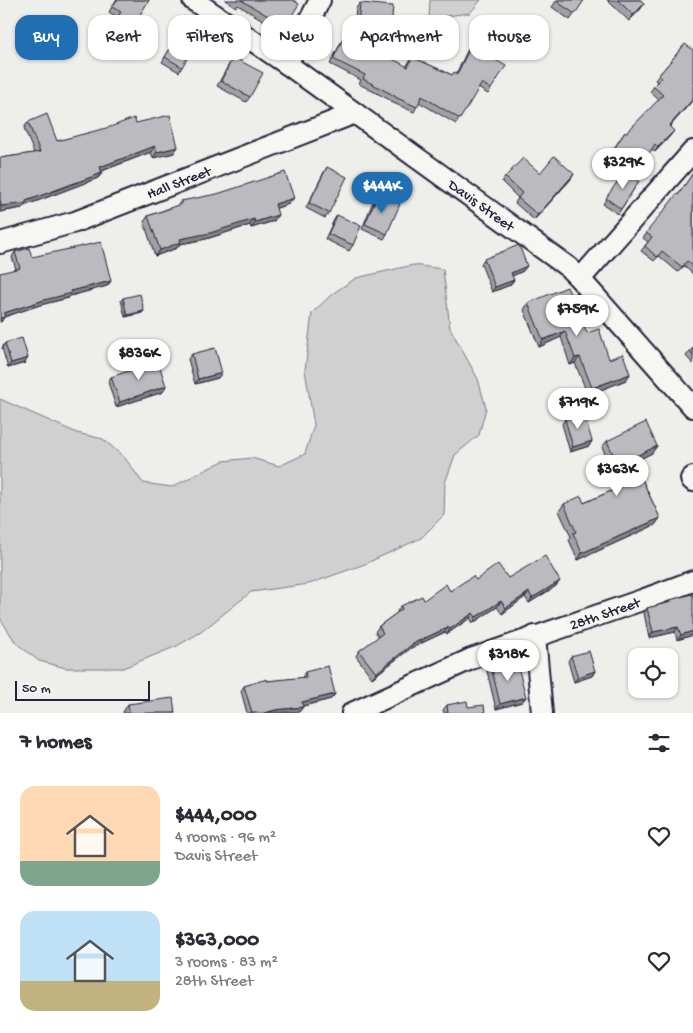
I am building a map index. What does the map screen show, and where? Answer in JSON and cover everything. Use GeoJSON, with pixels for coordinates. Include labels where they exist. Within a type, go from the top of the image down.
{"type":"FeatureCollection","features":[{"type":"Feature","properties":{"kind":"street","name":"Davis Street"},"geometry":{"type":"LineString","coordinates":[[193,0],[287,64],[552,255],[580,279],[693,407]]}},
{"type":"Feature","properties":{"kind":"street"},"geometry":{"type":"LineString","coordinates":[[287,64],[320,0]]}},
{"type":"Feature","properties":{"kind":"street","name":"Hall Street"},"geometry":{"type":"LineString","coordinates":[[0,244],[75,222],[355,113]]}},
{"type":"Feature","properties":{"kind":"street"},"geometry":{"type":"LineString","coordinates":[[580,279],[693,151]]}},
{"type":"Feature","properties":{"kind":"street","name":"28th Street"},"geometry":{"type":"LineString","coordinates":[[352,713],[471,659],[693,581]]}},
{"type":"Feature","properties":{"kind":"street"},"geometry":{"type":"LineString","coordinates":[[535,636],[542,713]]}},
{"type":"Feature","properties":{"kind":"shaded area"},"geometry":{"type":"Polygon","coordinates":[[[430,0],[481,0],[470,13],[429,15],[430,0]]]}},
{"type":"Feature","properties":{"kind":"shaded area"},"geometry":{"type":"Polygon","coordinates":[[[413,265],[443,269],[450,328],[478,379],[486,408],[479,435],[455,455],[445,483],[444,515],[421,538],[365,564],[309,584],[251,592],[201,632],[177,646],[123,668],[66,668],[39,661],[16,643],[0,618],[0,399],[77,433],[103,439],[125,458],[143,483],[172,487],[223,461],[252,458],[279,466],[305,454],[314,425],[305,370],[312,313],[332,294],[356,278],[413,265]]]}},
{"type":"Feature","properties":{"kind":"building"},"geometry":{"type":"Polygon","coordinates":[[[117,0],[149,0],[140,15],[119,15],[121,12],[112,7],[117,0]]]}},
{"type":"Feature","properties":{"kind":"building"},"geometry":{"type":"Polygon","coordinates":[[[241,0],[293,0],[299,4],[292,15],[266,15],[241,0]]]}},
{"type":"Feature","properties":{"kind":"building"},"geometry":{"type":"Polygon","coordinates":[[[557,0],[584,0],[575,14],[557,0]]]}},
{"type":"Feature","properties":{"kind":"building"},"geometry":{"type":"Polygon","coordinates":[[[618,0],[641,0],[644,4],[633,15],[618,0]]]}},
{"type":"Feature","properties":{"kind":"building"},"geometry":{"type":"Polygon","coordinates":[[[360,3],[393,6],[392,15],[359,15],[360,3]]]}},
{"type":"Feature","properties":{"kind":"building"},"geometry":{"type":"Polygon","coordinates":[[[342,41],[342,60],[395,60],[408,67],[411,60],[419,60],[452,75],[454,72],[457,74],[469,50],[469,60],[496,60],[506,66],[491,89],[482,83],[460,119],[422,96],[417,107],[395,97],[363,79],[365,75],[333,59],[342,41]]]}},
{"type":"Feature","properties":{"kind":"building"},"geometry":{"type":"Polygon","coordinates":[[[685,44],[693,50],[693,99],[669,126],[674,131],[658,147],[655,144],[638,170],[612,152],[625,132],[663,95],[653,86],[661,78],[659,75],[685,44]]]}},
{"type":"Feature","properties":{"kind":"building"},"geometry":{"type":"Polygon","coordinates":[[[170,60],[186,60],[182,67],[170,60]]]}},
{"type":"Feature","properties":{"kind":"building"},"geometry":{"type":"Polygon","coordinates":[[[232,60],[239,60],[263,73],[250,97],[221,81],[232,60]]]}},
{"type":"Feature","properties":{"kind":"building"},"geometry":{"type":"Polygon","coordinates":[[[47,114],[57,141],[110,127],[134,118],[136,123],[170,115],[178,147],[157,152],[155,146],[100,167],[102,173],[26,201],[26,203],[1,206],[0,158],[40,152],[28,122],[47,114]]]}},
{"type":"Feature","properties":{"kind":"building"},"geometry":{"type":"Polygon","coordinates":[[[554,156],[574,174],[538,215],[518,198],[522,193],[505,177],[523,158],[540,173],[554,156]]]}},
{"type":"Feature","properties":{"kind":"building"},"geometry":{"type":"Polygon","coordinates":[[[327,167],[347,177],[329,213],[309,203],[327,167]]]}},
{"type":"Feature","properties":{"kind":"building"},"geometry":{"type":"Polygon","coordinates":[[[625,171],[639,181],[621,209],[606,198],[625,171]]]}},
{"type":"Feature","properties":{"kind":"building"},"geometry":{"type":"Polygon","coordinates":[[[285,172],[294,198],[275,204],[278,215],[255,222],[254,219],[210,233],[180,239],[181,242],[160,250],[148,216],[182,204],[181,201],[217,194],[285,172]]]}},
{"type":"Feature","properties":{"kind":"building"},"geometry":{"type":"Polygon","coordinates":[[[693,173],[693,266],[687,261],[682,267],[662,251],[657,257],[645,246],[652,237],[646,233],[678,195],[693,173]]]}},
{"type":"Feature","properties":{"kind":"building"},"geometry":{"type":"Polygon","coordinates":[[[378,194],[400,204],[387,234],[365,224],[378,194]]]}},
{"type":"Feature","properties":{"kind":"building"},"geometry":{"type":"Polygon","coordinates":[[[337,215],[361,226],[353,245],[328,234],[337,215]]]}},
{"type":"Feature","properties":{"kind":"building"},"geometry":{"type":"Polygon","coordinates":[[[101,242],[111,281],[71,291],[72,293],[4,313],[5,317],[0,318],[0,273],[20,268],[15,252],[29,248],[32,257],[101,242]]]}},
{"type":"Feature","properties":{"kind":"building"},"geometry":{"type":"Polygon","coordinates":[[[519,245],[527,266],[511,273],[514,280],[495,287],[484,259],[519,245]]]}},
{"type":"Feature","properties":{"kind":"building"},"geometry":{"type":"Polygon","coordinates":[[[567,287],[587,333],[599,329],[609,359],[623,354],[630,374],[592,388],[580,357],[575,358],[565,331],[543,340],[528,303],[567,287]]]}},
{"type":"Feature","properties":{"kind":"building"},"geometry":{"type":"Polygon","coordinates":[[[140,294],[144,311],[127,315],[123,298],[140,294]]]}},
{"type":"Feature","properties":{"kind":"building"},"geometry":{"type":"Polygon","coordinates":[[[22,338],[28,358],[11,363],[5,343],[22,338]]]}},
{"type":"Feature","properties":{"kind":"building"},"geometry":{"type":"Polygon","coordinates":[[[215,348],[222,373],[198,379],[192,354],[215,348]]]}},
{"type":"Feature","properties":{"kind":"building"},"geometry":{"type":"Polygon","coordinates":[[[158,361],[166,386],[120,402],[111,377],[158,361]]]}},
{"type":"Feature","properties":{"kind":"building"},"geometry":{"type":"Polygon","coordinates":[[[584,414],[592,441],[573,447],[565,419],[584,414]]]}},
{"type":"Feature","properties":{"kind":"building"},"geometry":{"type":"Polygon","coordinates":[[[646,422],[657,446],[632,458],[660,518],[582,553],[573,533],[576,532],[564,504],[581,496],[584,503],[627,484],[607,441],[646,422]]]}},
{"type":"Feature","properties":{"kind":"building"},"geometry":{"type":"Polygon","coordinates":[[[545,556],[560,581],[532,598],[529,592],[506,608],[501,601],[476,617],[473,613],[450,629],[449,627],[414,643],[376,673],[359,651],[383,633],[379,626],[402,609],[401,606],[422,596],[424,600],[446,584],[450,591],[473,576],[476,580],[498,564],[508,578],[545,556]]]}},
{"type":"Feature","properties":{"kind":"building"},"geometry":{"type":"Polygon","coordinates":[[[692,594],[693,631],[681,635],[678,627],[653,632],[647,608],[692,594]]]}},
{"type":"Feature","properties":{"kind":"building"},"geometry":{"type":"Polygon","coordinates":[[[589,651],[595,671],[578,677],[571,656],[589,651]]]}},
{"type":"Feature","properties":{"kind":"building"},"geometry":{"type":"Polygon","coordinates":[[[516,659],[526,697],[500,704],[491,666],[516,659]]]}},
{"type":"Feature","properties":{"kind":"building"},"geometry":{"type":"Polygon","coordinates":[[[328,666],[335,694],[302,702],[303,707],[265,713],[252,713],[244,686],[267,679],[267,681],[306,677],[305,672],[328,666]]]}},
{"type":"Feature","properties":{"kind":"building"},"geometry":{"type":"Polygon","coordinates":[[[173,698],[175,713],[129,713],[128,704],[173,698]]]}},
{"type":"Feature","properties":{"kind":"building"},"geometry":{"type":"Polygon","coordinates":[[[467,701],[468,707],[484,705],[485,713],[448,713],[447,705],[467,701]]]}}]}
